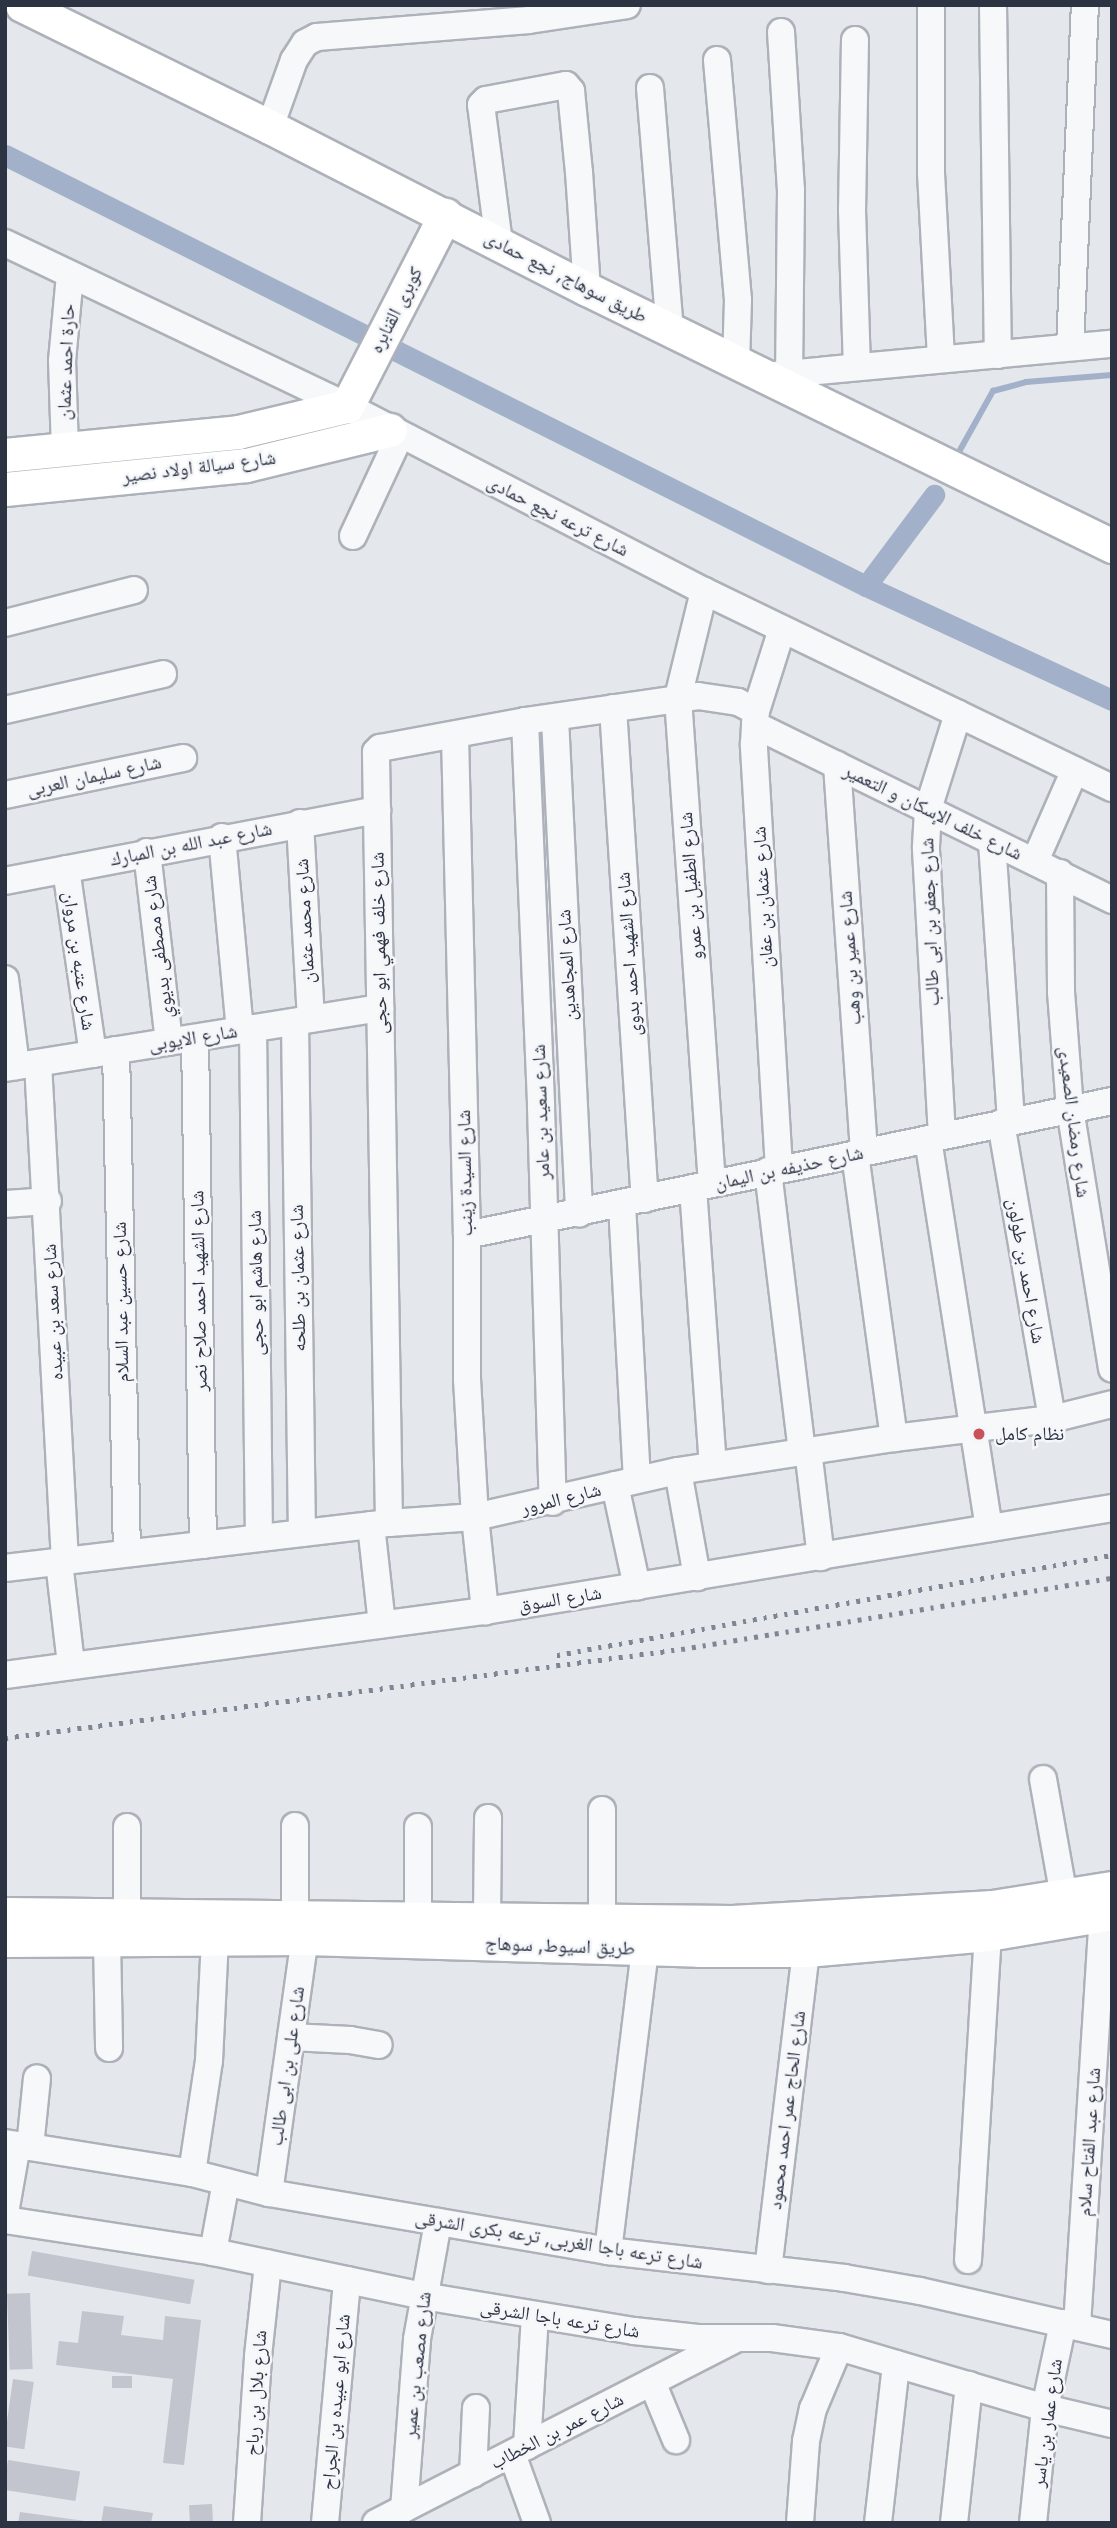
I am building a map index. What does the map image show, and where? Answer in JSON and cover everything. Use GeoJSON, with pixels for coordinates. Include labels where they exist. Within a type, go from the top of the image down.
{"type":"FeatureCollection","features":[{"type":"Feature","properties":{"kind":"main road","name":"طريق سوهاج, نجع حمادى"},"geometry":{"type":"LineString","coordinates":[[22,5],[270,127],[587,289],[763,371],[1112,546]]}},
{"type":"Feature","properties":{"kind":"main road","name":"كوبرى القنابره"},"geometry":{"type":"LineString","coordinates":[[347,406],[444,215]]}},
{"type":"Feature","properties":{"kind":"main road","name":"شارع سيالة اولاد نصير"},"geometry":{"type":"LineString","coordinates":[[5,455],[237,432],[347,406]]}},
{"type":"Feature","properties":{"kind":"main road","name":"شارع سيالة اولاد نصير"},"geometry":{"type":"LineString","coordinates":[[5,489],[246,465],[395,432]]}},
{"type":"Feature","properties":{"kind":"main road","name":"طريق اسيوط, سوهاج"},"geometry":{"type":"LineString","coordinates":[[5,1914],[215,1939],[300,1927],[418,1917],[732,1922],[839,1932],[907,1927],[993,1907],[1065,1897],[1109,1906]]}},
{"type":"Feature","properties":{"kind":"main road","name":"طريق اسيوط, سوهاج"},"geometry":{"type":"LineString","coordinates":[[907,1927],[988,1934],[1109,1906]]}},
{"type":"Feature","properties":{"kind":"main road","name":"طريق اسيوط, سوهاج"},"geometry":{"type":"LineString","coordinates":[[5,1940],[117,1927],[300,1927],[645,1949],[806,1950],[839,1932]]}},
{"type":"Feature","properties":{"kind":"street"},"geometry":{"type":"LineString","coordinates":[[270,127],[295,60],[305,43],[317,37],[526,12],[627,5]]}},
{"type":"Feature","properties":{"kind":"street"},"geometry":{"type":"LineString","coordinates":[[931,5],[931,173],[941,359]]}},
{"type":"Feature","properties":{"kind":"street"},"geometry":{"type":"LineString","coordinates":[[993,5],[998,355]]}},
{"type":"Feature","properties":{"kind":"street"},"geometry":{"type":"LineString","coordinates":[[1070,347],[1085,5]]}},
{"type":"Feature","properties":{"kind":"street"},"geometry":{"type":"LineString","coordinates":[[763,371],[791,190],[781,32]]}},
{"type":"Feature","properties":{"kind":"street"},"geometry":{"type":"LineString","coordinates":[[855,40],[852,210],[856,366]]}},
{"type":"Feature","properties":{"kind":"street"},"geometry":{"type":"LineString","coordinates":[[717,60],[738,300],[763,371]]}},
{"type":"Feature","properties":{"kind":"street"},"geometry":{"type":"LineString","coordinates":[[499,243],[481,105],[486,100],[566,85],[571,91],[574,118],[587,289]]}},
{"type":"Feature","properties":{"kind":"street"},"geometry":{"type":"LineString","coordinates":[[650,88],[670,329]]}},
{"type":"Feature","properties":{"kind":"street","name":"شارع ترعه نجع حمادى"},"geometry":{"type":"LineString","coordinates":[[5,243],[347,406],[704,591],[1112,788]]}},
{"type":"Feature","properties":{"kind":"street","name":"حارة احمد عثمان"},"geometry":{"type":"LineString","coordinates":[[65,450],[62,361],[70,274]]}},
{"type":"Feature","properties":{"kind":"street"},"geometry":{"type":"LineString","coordinates":[[763,371],[856,366],[1112,344]]}},
{"type":"Feature","properties":{"kind":"street"},"geometry":{"type":"LineString","coordinates":[[353,536],[395,432]]}},
{"type":"Feature","properties":{"kind":"street"},"geometry":{"type":"LineString","coordinates":[[5,623],[135,590]]}},
{"type":"Feature","properties":{"kind":"street","name":"شارع الطفيل بن عمرو"},"geometry":{"type":"LineString","coordinates":[[704,591],[678,698],[713,1465]]}},
{"type":"Feature","properties":{"kind":"street","name":"شارع عثمان بن عفان"},"geometry":{"type":"LineString","coordinates":[[782,629],[756,718],[773,1170],[805,1451],[821,1557]]}},
{"type":"Feature","properties":{"kind":"street"},"geometry":{"type":"LineString","coordinates":[[5,710],[163,674]]}},
{"type":"Feature","properties":{"kind":"street","name":"شارع خلف فهمي ابو حجى"},"geometry":{"type":"LineString","coordinates":[[382,1624],[377,751],[525,721],[678,698],[719,697],[756,718]]}},
{"type":"Feature","properties":{"kind":"street","name":"شارع الشهيد احمد بدوى"},"geometry":{"type":"LineString","coordinates":[[613,708],[634,1202],[626,1482],[637,1587]]}},
{"type":"Feature","properties":{"kind":"street","name":"شارع جعفر بن ابى طالب"},"geometry":{"type":"LineString","coordinates":[[958,714],[928,809],[927,902],[935,1137],[989,1528]]}},
{"type":"Feature","properties":{"kind":"street","name":"شارع المجاهدين"},"geometry":{"type":"LineString","coordinates":[[555,718],[579,1213]]}},
{"type":"Feature","properties":{"kind":"street","name":"شارع خلف الإسكان و التعمير"},"geometry":{"type":"LineString","coordinates":[[756,718],[836,765],[1112,900]]}},
{"type":"Feature","properties":{"kind":"street","name":"شارع سعيد بن عامر"},"geometry":{"type":"LineString","coordinates":[[525,721],[553,1502]]}},
{"type":"Feature","properties":{"kind":"street","name":"شارع السيدة زينب"},"geometry":{"type":"LineString","coordinates":[[454,735],[467,1235],[467,1379],[475,1517],[485,1611]]}},
{"type":"Feature","properties":{"kind":"street","name":"شارع سليمان العربى"},"geometry":{"type":"LineString","coordinates":[[5,795],[183,758]]}},
{"type":"Feature","properties":{"kind":"street","name":"شارع عمير بن وهب"},"geometry":{"type":"LineString","coordinates":[[836,765],[860,1153],[894,1438]]}},
{"type":"Feature","properties":{"kind":"street"},"geometry":{"type":"LineString","coordinates":[[1035,861],[1075,770]]}},
{"type":"Feature","properties":{"kind":"street","name":"شارع عبد الله بن المبارك"},"geometry":{"type":"LineString","coordinates":[[5,881],[377,810]]}},
{"type":"Feature","properties":{"kind":"street","name":"شارع محمد عثمان"},"geometry":{"type":"LineString","coordinates":[[300,823],[303,1021]]}},
{"type":"Feature","properties":{"kind":"street","name":"شارع هاشم ابو حجى"},"geometry":{"type":"LineString","coordinates":[[222,838],[246,1029],[258,1538]]}},
{"type":"Feature","properties":{"kind":"street","name":"شارع احمد بن طولون"},"geometry":{"type":"LineString","coordinates":[[992,842],[1006,1122],[1052,1419]]}},
{"type":"Feature","properties":{"kind":"street","name":"شارع مصطفى بديوي"},"geometry":{"type":"LineString","coordinates":[[147,852],[169,1042]]}},
{"type":"Feature","properties":{"kind":"street","name":"شارع عتبه بن مروان"},"geometry":{"type":"LineString","coordinates":[[66,869],[104,1052]]}},
{"type":"Feature","properties":{"kind":"street","name":"شارع رمضان الصعيدى"},"geometry":{"type":"LineString","coordinates":[[1060,873],[1061,992],[1070,1109],[1112,1369]]}},
{"type":"Feature","properties":{"kind":"street","name":"شارع سعد بن عبيده"},"geometry":{"type":"LineString","coordinates":[[5,979],[48,1201],[62,1561],[71,1664]]}},
{"type":"Feature","properties":{"kind":"street","name":"شارع الايوبى"},"geometry":{"type":"LineString","coordinates":[[20,1065],[380,1008]]}},
{"type":"Feature","properties":{"kind":"street","name":"شارع عثمان بن طلحه"},"geometry":{"type":"LineString","coordinates":[[302,1533],[303,1021]]}},
{"type":"Feature","properties":{"kind":"street","name":"شارع الشهيد احمد صلاح نصر"},"geometry":{"type":"LineString","coordinates":[[195,1038],[203,1545]]}},
{"type":"Feature","properties":{"kind":"street","name":"شارع حسين عبد السلام"},"geometry":{"type":"LineString","coordinates":[[104,1052],[127,1553]]}},
{"type":"Feature","properties":{"kind":"street","name":"شارع حذيفه بن اليمان"},"geometry":{"type":"LineString","coordinates":[[467,1235],[1112,1101]]}},
{"type":"Feature","properties":{"kind":"street"},"geometry":{"type":"LineString","coordinates":[[5,1204],[48,1201]]}},
{"type":"Feature","properties":{"kind":"street","name":"شارع المرور"},"geometry":{"type":"LineString","coordinates":[[5,1568],[380,1524],[475,1517],[553,1502],[678,1471],[894,1438],[1052,1419],[1112,1404]]}},
{"type":"Feature","properties":{"kind":"street"},"geometry":{"type":"LineString","coordinates":[[678,1471],[697,1577]]}},
{"type":"Feature","properties":{"kind":"street","name":"شارع السوق"},"geometry":{"type":"LineString","coordinates":[[5,1675],[71,1664],[485,1611],[1112,1508]]}},
{"type":"Feature","properties":{"kind":"street"},"geometry":{"type":"LineString","coordinates":[[1043,1779],[1065,1897]]}},
{"type":"Feature","properties":{"kind":"street"},"geometry":{"type":"LineString","coordinates":[[602,1810],[602,1921]]}},
{"type":"Feature","properties":{"kind":"street"},"geometry":{"type":"LineString","coordinates":[[487,1919],[488,1818]]}},
{"type":"Feature","properties":{"kind":"street","name":"شارع على بن ابى طالب"},"geometry":{"type":"LineString","coordinates":[[270,2193],[291,2037],[300,1927],[295,1826]]}},
{"type":"Feature","properties":{"kind":"street"},"geometry":{"type":"LineString","coordinates":[[109,2048],[127,1827]]}},
{"type":"Feature","properties":{"kind":"street"},"geometry":{"type":"LineString","coordinates":[[418,1827],[418,1917]]}},
{"type":"Feature","properties":{"kind":"street","name":"شارع عبد الفتاح سلام"},"geometry":{"type":"LineString","coordinates":[[1070,2325],[1109,1906]]}},
{"type":"Feature","properties":{"kind":"street"},"geometry":{"type":"LineString","coordinates":[[968,2260],[988,1934]]}},
{"type":"Feature","properties":{"kind":"street"},"geometry":{"type":"LineString","coordinates":[[192,2173],[209,2061],[215,1939]]}},
{"type":"Feature","properties":{"kind":"street"},"geometry":{"type":"LineString","coordinates":[[608,2251],[645,1949]]}},
{"type":"Feature","properties":{"kind":"street","name":"شارع الحاج عمر احمد محمود"},"geometry":{"type":"LineString","coordinates":[[768,2270],[806,1950]]}},
{"type":"Feature","properties":{"kind":"street"},"geometry":{"type":"LineString","coordinates":[[291,2037],[379,2045]]}},
{"type":"Feature","properties":{"kind":"street"},"geometry":{"type":"LineString","coordinates":[[5,2213],[17,2145],[37,2078]]}},
{"type":"Feature","properties":{"kind":"street","name":"شارع ترعه باجا الغربى, ترعه بكرى الشرقى"},"geometry":{"type":"LineString","coordinates":[[17,2145],[192,2173],[270,2193],[608,2251],[920,2291],[1112,2335]]}},
{"type":"Feature","properties":{"kind":"street"},"geometry":{"type":"LineString","coordinates":[[213,2252],[226,2182]]}},
{"type":"Feature","properties":{"kind":"street","name":"شارع ترعه باجا الشرقى"},"geometry":{"type":"LineString","coordinates":[[5,2220],[213,2252],[423,2296],[658,2335],[783,2339],[839,2347],[1045,2408],[1112,2424]]}},
{"type":"Feature","properties":{"kind":"street","name":"شارع مصعب بن عمير"},"geometry":{"type":"LineString","coordinates":[[413,2512],[423,2296],[438,2222]]}},
{"type":"Feature","properties":{"kind":"street","name":"شارع بلال بن رباح"},"geometry":{"type":"LineString","coordinates":[[247,2523],[258,2356],[268,2264]]}},
{"type":"Feature","properties":{"kind":"street","name":"شارع ابو عبيده بن الجراح"},"geometry":{"type":"LineString","coordinates":[[325,2523],[347,2280]]}},
{"type":"Feature","properties":{"kind":"street"},"geometry":{"type":"LineString","coordinates":[[536,2315],[519,2450],[537,2523]]}},
{"type":"Feature","properties":{"kind":"street","name":"شارع عمار بن ياسر"},"geometry":{"type":"LineString","coordinates":[[1033,2523],[1045,2408],[1070,2325]]}},
{"type":"Feature","properties":{"kind":"street","name":"شارع عمر بن الخطاب"},"geometry":{"type":"LineString","coordinates":[[376,2523],[413,2512],[473,2474],[738,2337]]}},
{"type":"Feature","properties":{"kind":"street"},"geometry":{"type":"LineString","coordinates":[[800,2523],[806,2441],[813,2409],[839,2347]]}},
{"type":"Feature","properties":{"kind":"street"},"geometry":{"type":"LineString","coordinates":[[878,2523],[896,2364]]}},
{"type":"Feature","properties":{"kind":"street"},"geometry":{"type":"LineString","coordinates":[[652,2382],[676,2440]]}},
{"type":"Feature","properties":{"kind":"street"},"geometry":{"type":"LineString","coordinates":[[954,2523],[969,2385]]}},
{"type":"Feature","properties":{"kind":"street"},"geometry":{"type":"LineString","coordinates":[[473,2474],[477,2408]]}},
{"type":"Feature","properties":{"kind":"building"},"geometry":{"type":"Polygon","coordinates":[[[32,2251],[194,2280],[190,2304],[28,2276],[32,2251]]]}},
{"type":"Feature","properties":{"kind":"building"},"geometry":{"type":"Polygon","coordinates":[[[30,2293],[33,2369],[10,2370],[7,2294],[30,2293]]]}},
{"type":"Feature","properties":{"kind":"building"},"geometry":{"type":"Polygon","coordinates":[[[82,2311],[124,2316],[121,2335],[163,2340],[165,2316],[201,2320],[184,2465],[163,2463],[173,2379],[56,2365],[59,2341],[78,2343],[82,2311]]]}},
{"type":"Feature","properties":{"kind":"building"},"geometry":{"type":"Polygon","coordinates":[[[112,2376],[132,2376],[132,2388],[112,2388],[112,2376]]]}},
{"type":"Feature","properties":{"kind":"building"},"geometry":{"type":"Polygon","coordinates":[[[13,2379],[34,2382],[24,2449],[5,2447],[13,2379]]]}},
{"type":"Feature","properties":{"kind":"building"},"geometry":{"type":"Polygon","coordinates":[[[8,2460],[80,2471],[75,2501],[5,2490],[8,2460]]]}},
{"type":"Feature","properties":{"kind":"building"},"geometry":{"type":"Polygon","coordinates":[[[212,2504],[213,2523],[190,2523],[189,2505],[212,2504]]]}},
{"type":"Feature","properties":{"kind":"building"},"geometry":{"type":"Polygon","coordinates":[[[104,2506],[153,2513],[151,2523],[101,2523],[104,2506]]]}},
{"type":"Feature","properties":{"kind":"building"},"geometry":{"type":"Polygon","coordinates":[[[20,2512],[85,2521],[85,2523],[18,2523],[20,2512]]]}},
{"type":"Feature","properties":{"kind":"waterway"},"geometry":{"type":"LineString","coordinates":[[5,155],[866,586],[1112,700]]}},
{"type":"Feature","properties":{"kind":"waterway"},"geometry":{"type":"LineString","coordinates":[[960,450],[993,391],[1026,382],[1112,375]]}},
{"type":"Feature","properties":{"kind":"waterway"},"geometry":{"type":"LineString","coordinates":[[866,586],[934,495]]}},
{"type":"Feature","properties":{"kind":"railway"},"geometry":{"type":"LineString","coordinates":[[557,1655],[1112,1555]]}},
{"type":"Feature","properties":{"kind":"railway"},"geometry":{"type":"LineString","coordinates":[[5,1738],[682,1649],[1112,1578]]}},
{"type":"Feature","properties":{"kind":"place","name":"نظام كامل"},"geometry":{"type":"Point","coordinates":[979,1434]}}]}
